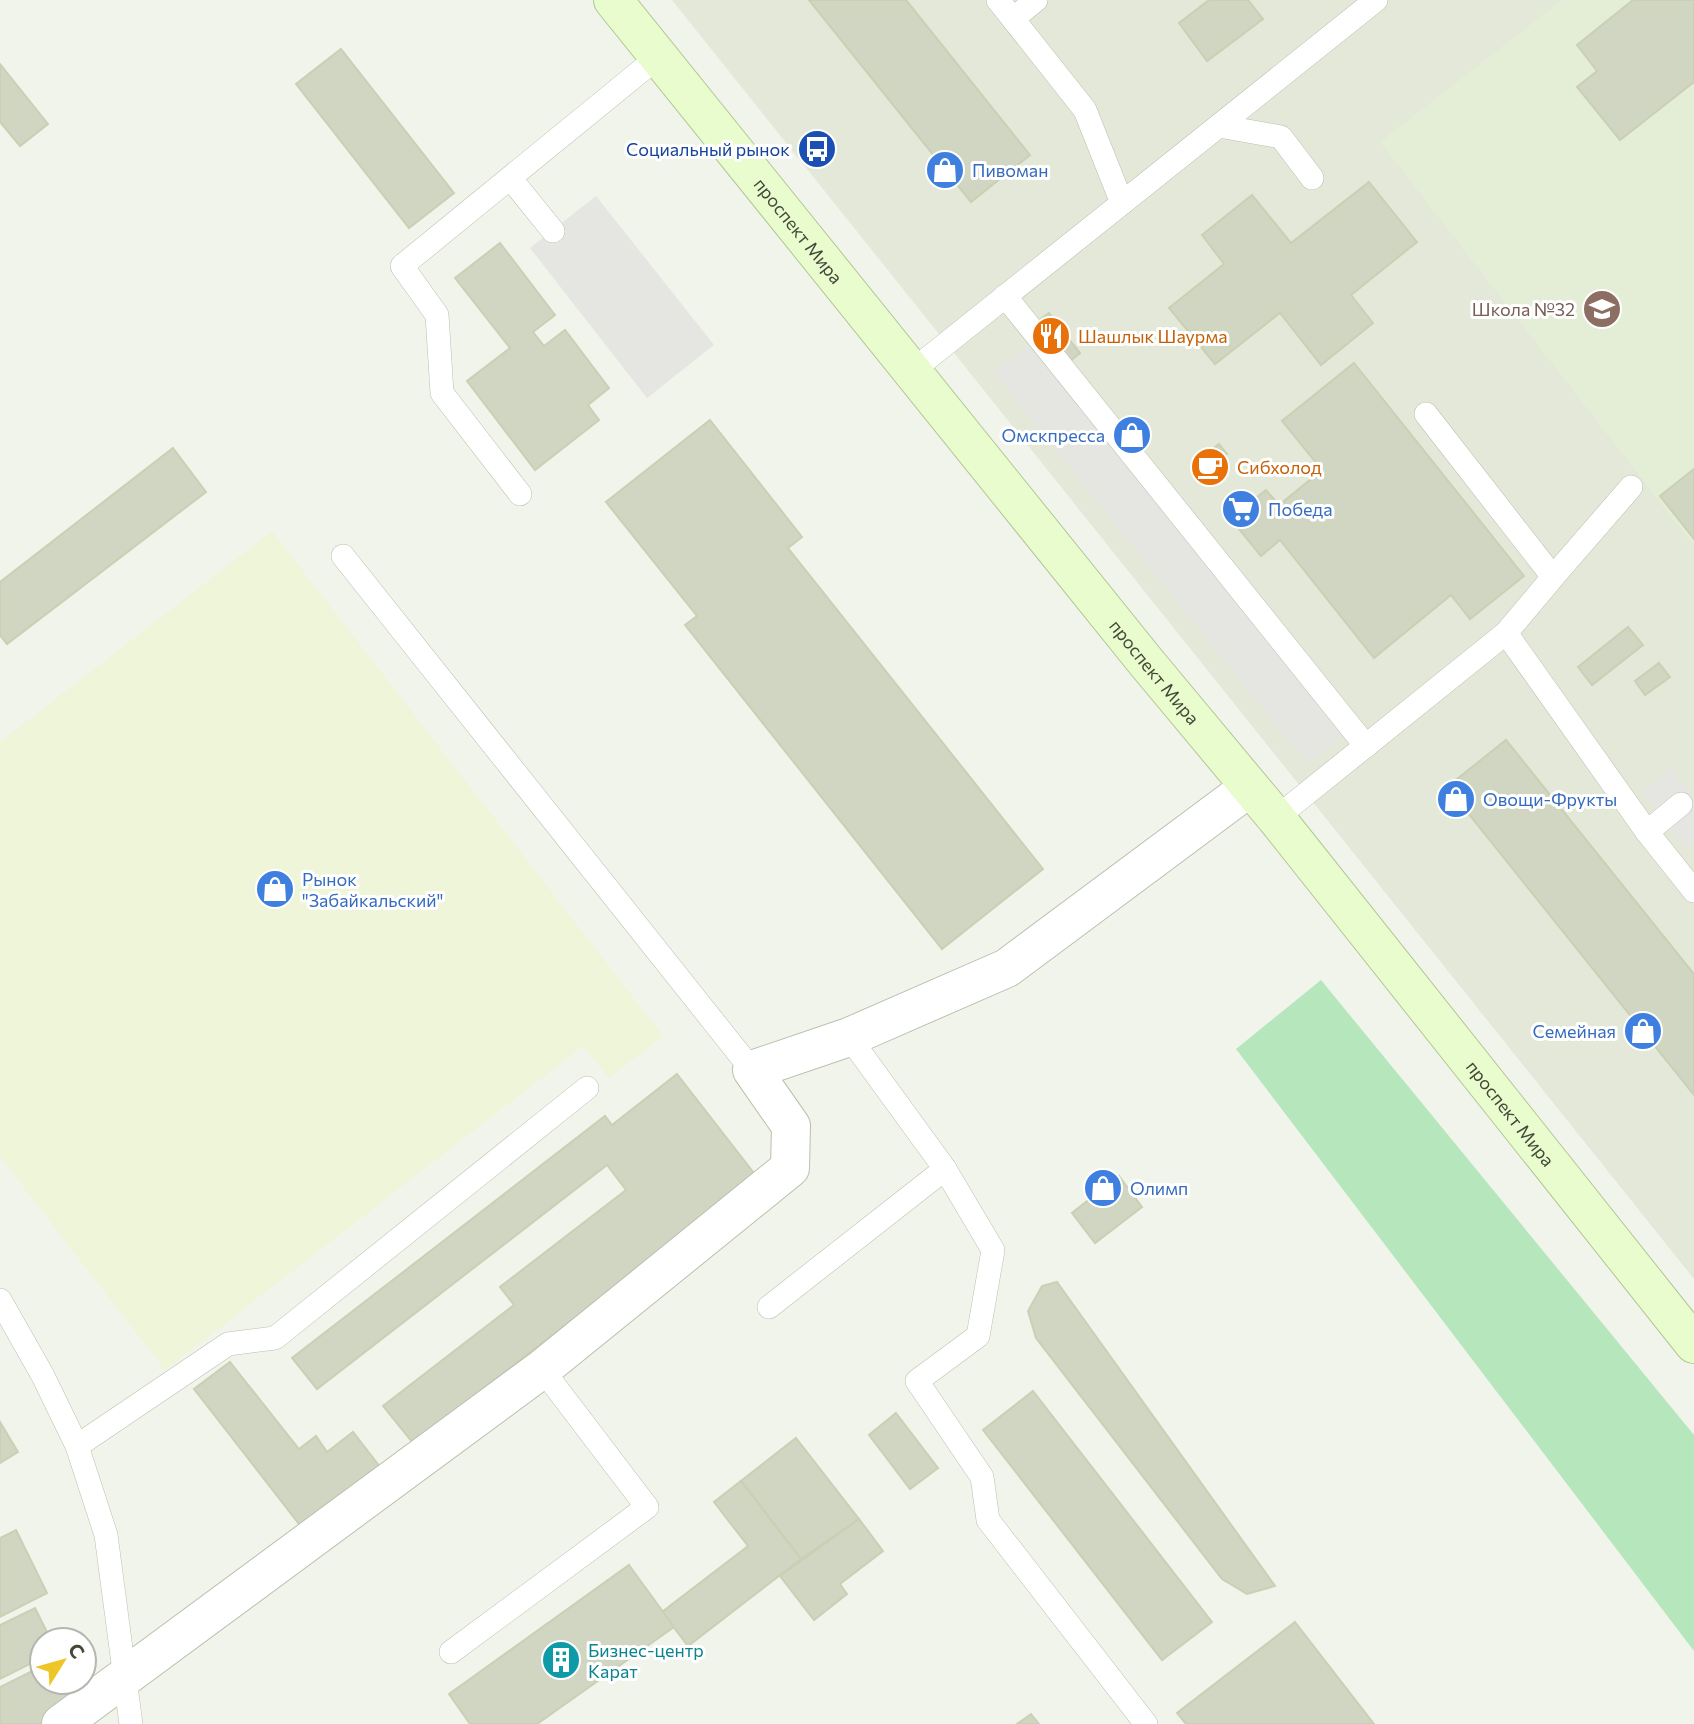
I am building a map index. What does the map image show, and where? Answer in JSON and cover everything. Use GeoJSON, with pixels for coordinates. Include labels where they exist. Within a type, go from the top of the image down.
{"type":"FeatureCollection","features":[{"type":"Feature","properties":{"kind":"main road","name":"проспект Мира"},"geometry":{"type":"LineString","coordinates":[[613,0],[1138,652],[1276,818],[1694,1344]]}},
{"type":"Feature","properties":{"kind":"street"},"geometry":{"type":"LineString","coordinates":[[61,1724],[542,1369],[790,1168],[791,1126],[752,1070],[849,1037],[1007,968],[1250,787]]}},
{"type":"Feature","properties":{"kind":"lane"},"geometry":{"type":"LineString","coordinates":[[998,0],[1085,110],[1122,203]]}},
{"type":"Feature","properties":{"kind":"lane"},"geometry":{"type":"LineString","coordinates":[[1013,19],[1036,0]]}},
{"type":"Feature","properties":{"kind":"lane"},"geometry":{"type":"LineString","coordinates":[[912,371],[1376,0]]}},
{"type":"Feature","properties":{"kind":"lane"},"geometry":{"type":"LineString","coordinates":[[520,494],[442,393],[437,315],[402,266],[658,57]]}},
{"type":"Feature","properties":{"kind":"lane"},"geometry":{"type":"LineString","coordinates":[[1219,126],[1281,137],[1312,177]]}},
{"type":"Feature","properties":{"kind":"lane"},"geometry":{"type":"LineString","coordinates":[[511,179],[552,231]]}},
{"type":"Feature","properties":{"kind":"lane"},"geometry":{"type":"LineString","coordinates":[[1005,296],[1366,746]]}},
{"type":"Feature","properties":{"kind":"lane"},"geometry":{"type":"LineString","coordinates":[[1426,414],[1553,577]]}},
{"type":"Feature","properties":{"kind":"lane"},"geometry":{"type":"LineString","coordinates":[[1276,818],[1506,633],[1631,487]]}},
{"type":"Feature","properties":{"kind":"lane"},"geometry":{"type":"LineString","coordinates":[[343,556],[752,1070]]}},
{"type":"Feature","properties":{"kind":"lane"},"geometry":{"type":"LineString","coordinates":[[1506,633],[1647,832],[1694,891]]}},
{"type":"Feature","properties":{"kind":"lane"},"geometry":{"type":"LineString","coordinates":[[1647,832],[1682,804]]}},
{"type":"Feature","properties":{"kind":"lane"},"geometry":{"type":"LineString","coordinates":[[849,1037],[945,1169],[993,1250],[978,1336],[917,1381],[982,1477],[988,1521],[1146,1724]]}},
{"type":"Feature","properties":{"kind":"lane"},"geometry":{"type":"LineString","coordinates":[[77,1446],[228,1343],[275,1338],[587,1088]]}},
{"type":"Feature","properties":{"kind":"lane"},"geometry":{"type":"LineString","coordinates":[[769,1307],[945,1169]]}},
{"type":"Feature","properties":{"kind":"lane"},"geometry":{"type":"LineString","coordinates":[[0,1300],[43,1376],[77,1446],[106,1535],[131,1724]]}},
{"type":"Feature","properties":{"kind":"lane"},"geometry":{"type":"LineString","coordinates":[[451,1652],[647,1507],[542,1369]]}},
{"type":"Feature","properties":{"kind":"shaded area"},"geometry":{"type":"Polygon","coordinates":[[[672,0],[1694,0],[1694,1279],[672,0]]]}},
{"type":"Feature","properties":{"kind":"shaded area","name":"Школа №32"},"geometry":{"type":"Polygon","coordinates":[[[1562,0],[1694,0],[1694,546],[1380,142],[1562,0]]]}},
{"type":"Feature","properties":{"kind":"shaded area"},"geometry":{"type":"Polygon","coordinates":[[[596,196],[714,345],[647,398],[530,248],[596,196]]]}},
{"type":"Feature","properties":{"kind":"shaded area"},"geometry":{"type":"Polygon","coordinates":[[[1042,334],[1357,725],[1308,764],[994,373],[1042,334]]]}},
{"type":"Feature","properties":{"kind":"shaded area","name":"Рынок \"Забайкальский\""},"geometry":{"type":"Polygon","coordinates":[[[272,531],[663,1036],[609,1078],[583,1046],[165,1370],[0,1157],[0,742],[272,531]]]}},
{"type":"Feature","properties":{"kind":"shaded area"},"geometry":{"type":"Polygon","coordinates":[[[1671,768],[1694,797],[1694,844],[1687,849],[1642,792],[1671,768]]]}},
{"type":"Feature","properties":{"kind":"green space"},"geometry":{"type":"Polygon","coordinates":[[[1321,980],[1694,1435],[1694,1651],[1236,1049],[1321,980]]]}},
{"type":"Feature","properties":{"kind":"building"},"geometry":{"type":"Polygon","coordinates":[[[809,0],[906,0],[1030,155],[971,202],[809,0]]]}},
{"type":"Feature","properties":{"kind":"building"},"geometry":{"type":"Polygon","coordinates":[[[1209,0],[1248,0],[1263,19],[1207,61],[1179,23],[1209,0]]]}},
{"type":"Feature","properties":{"kind":"building"},"geometry":{"type":"Polygon","coordinates":[[[1633,0],[1694,0],[1694,82],[1620,140],[1577,87],[1597,71],[1577,45],[1633,0]]]}},
{"type":"Feature","properties":{"kind":"building"},"geometry":{"type":"Polygon","coordinates":[[[341,49],[454,193],[409,228],[296,84],[341,49]]]}},
{"type":"Feature","properties":{"kind":"building"},"geometry":{"type":"Polygon","coordinates":[[[0,64],[48,124],[20,146],[0,122],[0,64]]]}},
{"type":"Feature","properties":{"kind":"building"},"geometry":{"type":"Polygon","coordinates":[[[1369,182],[1417,242],[1351,295],[1373,323],[1321,365],[1280,313],[1215,364],[1169,308],[1224,264],[1202,235],[1252,195],[1291,243],[1369,182]]]}},
{"type":"Feature","properties":{"kind":"building"},"geometry":{"type":"Polygon","coordinates":[[[500,243],[555,315],[533,332],[544,346],[565,330],[609,388],[588,405],[599,420],[535,470],[467,381],[510,348],[455,278],[500,243]]]}},
{"type":"Feature","properties":{"kind":"building"},"geometry":{"type":"Polygon","coordinates":[[[1049,313],[1064,332],[1053,340],[1038,321],[1049,313]]]}},
{"type":"Feature","properties":{"kind":"building"},"geometry":{"type":"Polygon","coordinates":[[[1065,334],[1080,353],[1070,361],[1055,342],[1065,334]]]}},
{"type":"Feature","properties":{"kind":"building"},"geometry":{"type":"Polygon","coordinates":[[[1354,363],[1524,576],[1470,619],[1451,595],[1374,658],[1280,540],[1261,556],[1230,518],[1266,490],[1279,505],[1322,470],[1282,421],[1354,363]]]}},
{"type":"Feature","properties":{"kind":"building"},"geometry":{"type":"Polygon","coordinates":[[[710,420],[802,537],[788,548],[1043,869],[942,949],[685,625],[697,616],[606,502],[710,420]]]}},
{"type":"Feature","properties":{"kind":"building"},"geometry":{"type":"Polygon","coordinates":[[[1139,420],[1149,432],[1137,441],[1127,429],[1139,420]]]}},
{"type":"Feature","properties":{"kind":"building"},"geometry":{"type":"Polygon","coordinates":[[[1219,444],[1227,454],[1216,462],[1208,453],[1219,444]]]}},
{"type":"Feature","properties":{"kind":"building"},"geometry":{"type":"Polygon","coordinates":[[[173,448],[206,492],[7,644],[0,635],[0,582],[173,448]]]}},
{"type":"Feature","properties":{"kind":"building"},"geometry":{"type":"Polygon","coordinates":[[[1207,454],[1215,464],[1204,472],[1196,462],[1207,454]]]}},
{"type":"Feature","properties":{"kind":"building"},"geometry":{"type":"Polygon","coordinates":[[[1694,469],[1694,539],[1660,496],[1694,469]]]}},
{"type":"Feature","properties":{"kind":"building"},"geometry":{"type":"Polygon","coordinates":[[[1628,627],[1643,645],[1592,685],[1578,667],[1628,627]]]}},
{"type":"Feature","properties":{"kind":"building"},"geometry":{"type":"Polygon","coordinates":[[[1659,663],[1670,677],[1645,695],[1635,681],[1659,663]]]}},
{"type":"Feature","properties":{"kind":"building"},"geometry":{"type":"Polygon","coordinates":[[[1506,740],[1694,974],[1694,1095],[1447,787],[1506,740]]]}},
{"type":"Feature","properties":{"kind":"building"},"geometry":{"type":"Polygon","coordinates":[[[677,1074],[757,1177],[413,1443],[383,1406],[514,1305],[500,1287],[626,1190],[607,1165],[317,1389],[292,1358],[605,1116],[612,1125],[677,1074]]]}},
{"type":"Feature","properties":{"kind":"building"},"geometry":{"type":"Polygon","coordinates":[[[1119,1176],[1142,1207],[1095,1243],[1072,1213],[1119,1176]]]}},
{"type":"Feature","properties":{"kind":"building"},"geometry":{"type":"Polygon","coordinates":[[[1057,1282],[1275,1586],[1247,1594],[1222,1579],[1036,1338],[1028,1311],[1042,1286],[1057,1282]]]}},
{"type":"Feature","properties":{"kind":"building"},"geometry":{"type":"Polygon","coordinates":[[[230,1362],[299,1449],[316,1436],[327,1452],[353,1432],[384,1472],[306,1533],[194,1389],[230,1362]]]}},
{"type":"Feature","properties":{"kind":"building"},"geometry":{"type":"Polygon","coordinates":[[[1033,1391],[1212,1622],[1162,1660],[983,1430],[1033,1391]]]}},
{"type":"Feature","properties":{"kind":"building"},"geometry":{"type":"Polygon","coordinates":[[[896,1413],[938,1468],[910,1489],[869,1435],[896,1413]]]}},
{"type":"Feature","properties":{"kind":"building"},"geometry":{"type":"Polygon","coordinates":[[[0,1422],[18,1452],[0,1463],[0,1422]]]}},
{"type":"Feature","properties":{"kind":"building"},"geometry":{"type":"Polygon","coordinates":[[[796,1438],[859,1519],[801,1559],[741,1481],[796,1438]]]}},
{"type":"Feature","properties":{"kind":"building"},"geometry":{"type":"Polygon","coordinates":[[[741,1481],[801,1559],[688,1646],[662,1612],[748,1546],[714,1502],[741,1481]]]}},
{"type":"Feature","properties":{"kind":"building"},"geometry":{"type":"Polygon","coordinates":[[[859,1519],[883,1551],[840,1584],[847,1594],[814,1620],[780,1576],[859,1519]]]}},
{"type":"Feature","properties":{"kind":"building"},"geometry":{"type":"Polygon","coordinates":[[[16,1530],[47,1593],[0,1617],[0,1538],[16,1530]]]}},
{"type":"Feature","properties":{"kind":"building","name":"Бизнес-центр Карат"},"geometry":{"type":"Polygon","coordinates":[[[629,1565],[674,1627],[537,1724],[470,1724],[449,1694],[629,1565]]]}},
{"type":"Feature","properties":{"kind":"building"},"geometry":{"type":"Polygon","coordinates":[[[35,1608],[44,1626],[28,1626],[28,1665],[0,1679],[0,1625],[35,1608]]]}},
{"type":"Feature","properties":{"kind":"building"},"geometry":{"type":"Polygon","coordinates":[[[1295,1622],[1374,1724],[1186,1724],[1177,1713],[1295,1622]]]}},
{"type":"Feature","properties":{"kind":"building"},"geometry":{"type":"Polygon","coordinates":[[[28,1673],[28,1696],[69,1696],[75,1708],[42,1724],[0,1724],[0,1687],[28,1673]]]}},
{"type":"Feature","properties":{"kind":"building"},"geometry":{"type":"Polygon","coordinates":[[[1031,1714],[1039,1724],[1017,1724],[1031,1714]]]}},
{"type":"Feature","properties":{"kind":"place","name":"Социальный рынок"},"geometry":{"type":"Point","coordinates":[817,149]}},
{"type":"Feature","properties":{"kind":"place","name":"Пивоман"},"geometry":{"type":"Point","coordinates":[945,170]}},
{"type":"Feature","properties":{"kind":"place","name":"Школа №32"},"geometry":{"type":"Point","coordinates":[1602,309]}},
{"type":"Feature","properties":{"kind":"place","name":"Шашлык Шаурма"},"geometry":{"type":"Point","coordinates":[1051,336]}},
{"type":"Feature","properties":{"kind":"place","name":"Омскпресса"},"geometry":{"type":"Point","coordinates":[1132,435]}},
{"type":"Feature","properties":{"kind":"place","name":"Сибхолод"},"geometry":{"type":"Point","coordinates":[1210,467]}},
{"type":"Feature","properties":{"kind":"place","name":"Победа"},"geometry":{"type":"Point","coordinates":[1241,509]}},
{"type":"Feature","properties":{"kind":"place","name":"Овощи-Фрукты"},"geometry":{"type":"Point","coordinates":[1456,799]}},
{"type":"Feature","properties":{"kind":"place","name":"Рынок \"Забайкальский\""},"geometry":{"type":"Point","coordinates":[275,889]}},
{"type":"Feature","properties":{"kind":"place","name":"Семейная"},"geometry":{"type":"Point","coordinates":[1643,1031]}},
{"type":"Feature","properties":{"kind":"place","name":"Олимп"},"geometry":{"type":"Point","coordinates":[1103,1188]}},
{"type":"Feature","properties":{"kind":"place","name":"Бизнес-центр Карат"},"geometry":{"type":"Point","coordinates":[561,1660]}}]}
